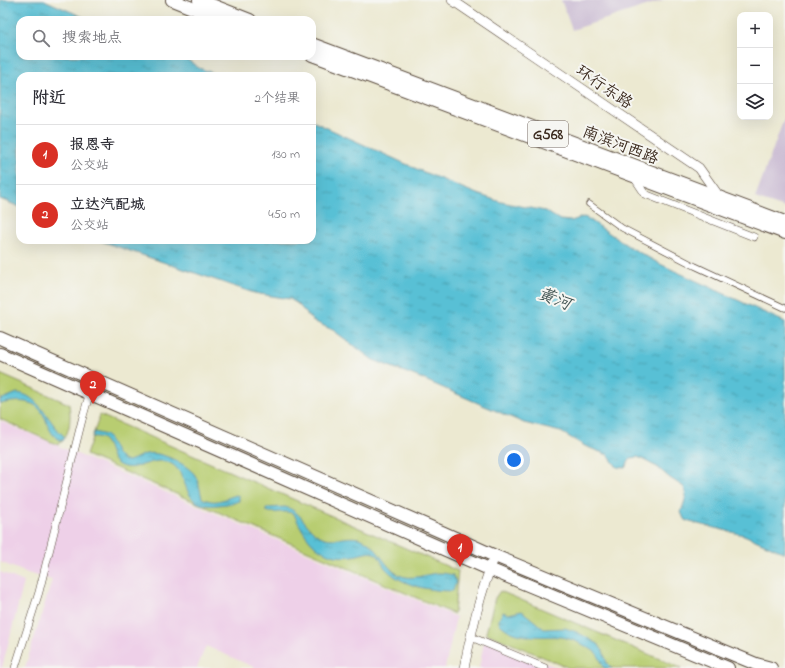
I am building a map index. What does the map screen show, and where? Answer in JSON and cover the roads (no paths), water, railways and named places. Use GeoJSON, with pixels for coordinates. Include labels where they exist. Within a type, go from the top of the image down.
{"type":"FeatureCollection","features":[{"type":"Feature","properties":{"kind":"main road"},"geometry":{"type":"LineString","coordinates":[[172,0],[212,16]]}},
{"type":"Feature","properties":{"kind":"main road"},"geometry":{"type":"LineString","coordinates":[[199,0],[240,16]]}},
{"type":"Feature","properties":{"kind":"main road","name":"南滨河西路"},"geometry":{"type":"LineString","coordinates":[[316,46],[723,205],[785,233]]}},
{"type":"Feature","properties":{"kind":"main road","name":"南滨河西路"},"geometry":{"type":"LineString","coordinates":[[316,56],[632,175],[723,205],[785,222]]}},
{"type":"Feature","properties":{"kind":"main road"},"geometry":{"type":"LineString","coordinates":[[0,338],[94,378],[495,556],[756,664],[771,668]]}},
{"type":"Feature","properties":{"kind":"main road"},"geometry":{"type":"LineString","coordinates":[[0,354],[489,569],[728,668]]}},
{"type":"Feature","properties":{"kind":"street","name":"环行东路"},"geometry":{"type":"LineString","coordinates":[[452,0],[699,168],[723,205]]}},
{"type":"Feature","properties":{"kind":"street"},"geometry":{"type":"LineString","coordinates":[[632,175],[645,194],[754,237]]}},
{"type":"Feature","properties":{"kind":"street"},"geometry":{"type":"LineString","coordinates":[[589,204],[622,228],[695,266],[785,308]]}},
{"type":"Feature","properties":{"kind":"street"},"geometry":{"type":"LineString","coordinates":[[15,668],[39,592],[94,378]]}},
{"type":"Feature","properties":{"kind":"street"},"geometry":{"type":"LineString","coordinates":[[464,668],[477,610],[489,569],[495,556]]}},
{"type":"Feature","properties":{"kind":"street"},"geometry":{"type":"LineString","coordinates":[[471,637],[545,668]]}},
{"type":"Feature","properties":{"kind":"water"},"geometry":{"type":"Polygon","coordinates":[[[0,0],[44,0],[81,16],[16,16],[16,60],[188,60],[199,68],[210,72],[16,72],[16,205],[0,199],[0,0]]]}},
{"type":"Feature","properties":{"kind":"water","name":"黄河"},"geometry":{"type":"Polygon","coordinates":[[[316,123],[419,170],[477,194],[501,202],[545,211],[560,220],[571,221],[583,217],[587,218],[628,246],[660,264],[785,322],[785,553],[744,535],[690,522],[684,519],[681,512],[686,497],[684,487],[657,467],[638,457],[631,458],[625,468],[617,467],[608,455],[585,446],[561,432],[524,423],[418,377],[373,360],[333,330],[313,321],[298,304],[290,299],[254,293],[110,244],[316,244],[316,123]]]}},
{"type":"Feature","properties":{"kind":"water"},"geometry":{"type":"Polygon","coordinates":[[[17,393],[32,398],[38,404],[65,437],[63,441],[55,437],[50,430],[44,415],[39,408],[31,403],[18,402],[0,404],[0,400],[17,393]]]}},
{"type":"Feature","properties":{"kind":"water"},"geometry":{"type":"Polygon","coordinates":[[[94,432],[106,435],[118,455],[123,460],[129,461],[152,453],[165,456],[179,462],[195,475],[202,498],[215,501],[223,500],[236,495],[239,496],[239,501],[218,505],[205,505],[197,502],[191,497],[177,468],[164,461],[151,462],[132,467],[119,465],[112,457],[103,439],[99,437],[92,437],[94,432]]]}},
{"type":"Feature","properties":{"kind":"water"},"geometry":{"type":"Polygon","coordinates":[[[285,507],[295,512],[315,533],[320,536],[330,539],[354,537],[366,541],[376,550],[389,567],[399,575],[404,577],[418,577],[438,573],[453,575],[456,582],[453,591],[426,589],[409,584],[387,570],[378,556],[374,553],[369,552],[342,557],[323,552],[310,540],[294,514],[287,512],[266,511],[266,508],[285,507]]]}},
{"type":"Feature","properties":{"kind":"water"},"geometry":{"type":"Polygon","coordinates":[[[522,611],[544,629],[565,628],[577,632],[598,644],[603,651],[607,663],[612,668],[604,668],[595,652],[574,641],[561,637],[521,635],[506,629],[499,623],[499,619],[503,612],[508,614],[522,611]]]}},
{"type":"Feature","properties":{"kind":"place","name":"立达汽配城"},"geometry":{"type":"Point","coordinates":[93,404]}},
{"type":"Feature","properties":{"kind":"place","name":"报恩寺"},"geometry":{"type":"Point","coordinates":[460,567]}}]}
